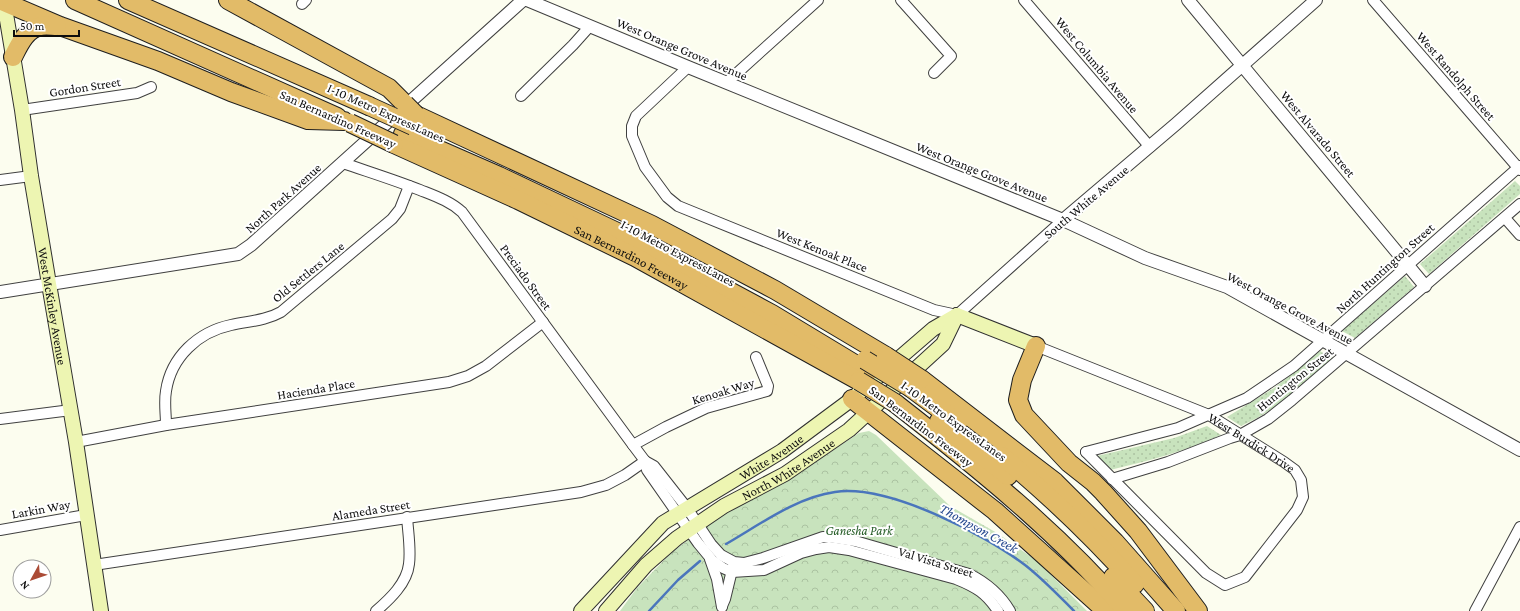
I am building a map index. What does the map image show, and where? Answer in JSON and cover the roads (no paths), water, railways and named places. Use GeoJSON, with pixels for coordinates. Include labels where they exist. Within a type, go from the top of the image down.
{"type":"FeatureCollection","features":[{"type":"Feature","properties":{"kind":"highway","name":"I-10 Metro ExpressLanes"},"geometry":{"type":"LineString","coordinates":[[75,0],[122,21],[141,18],[365,108],[555,190],[673,250],[784,310],[832,338],[864,371]]}},
{"type":"Feature","properties":{"kind":"highway","name":"I-10 Metro ExpressLanes"},"geometry":{"type":"LineString","coordinates":[[128,0],[365,108]]}},
{"type":"Feature","properties":{"kind":"highway","name":"San Bernardino Freeway"},"geometry":{"type":"LineString","coordinates":[[159,0],[365,108],[652,225],[775,290],[886,356],[907,391],[968,460],[1085,565],[1126,611]]}},
{"type":"Feature","properties":{"kind":"highway"},"geometry":{"type":"LineString","coordinates":[[228,0],[365,108],[410,127]]}},
{"type":"Feature","properties":{"kind":"highway"},"geometry":{"type":"LineString","coordinates":[[4,2],[60,26],[158,61],[231,92],[308,120],[365,108]]}},
{"type":"Feature","properties":{"kind":"highway"},"geometry":{"type":"LineString","coordinates":[[13,57],[26,35],[36,28],[42,25],[60,26]]}},
{"type":"Feature","properties":{"kind":"highway","name":"San Bernardino Freeway"},"geometry":{"type":"LineString","coordinates":[[410,127],[518,200],[907,391],[1055,482],[1115,542],[1176,611]]}},
{"type":"Feature","properties":{"kind":"highway"},"geometry":{"type":"LineString","coordinates":[[1036,346],[1022,380],[1018,400],[1024,415],[1070,463],[1104,492],[1138,531],[1198,611]]}},
{"type":"Feature","properties":{"kind":"highway","name":"I-10 Metro ExpressLanes"},"geometry":{"type":"LineString","coordinates":[[907,391],[1036,500],[1103,566],[1145,611]]}},
{"type":"Feature","properties":{"kind":"highway","name":"I-10 Metro ExpressLanes"},"geometry":{"type":"LineString","coordinates":[[907,391],[989,446],[1028,478],[1113,559],[1160,611]]}},
{"type":"Feature","properties":{"kind":"highway"},"geometry":{"type":"LineString","coordinates":[[852,399],[995,511],[1106,611]]}},
{"type":"Feature","properties":{"kind":"main road","name":"West McKinley Avenue"},"geometry":{"type":"LineString","coordinates":[[4,2],[48,284],[76,442],[101,611]]}},
{"type":"Feature","properties":{"kind":"main road","name":"West Burdick Drive"},"geometry":{"type":"LineString","coordinates":[[957,315],[1036,346]]}},
{"type":"Feature","properties":{"kind":"main road","name":"South White Avenue"},"geometry":{"type":"LineString","coordinates":[[852,399],[933,329],[957,315]]}},
{"type":"Feature","properties":{"kind":"main road","name":"North White Avenue"},"geometry":{"type":"LineString","coordinates":[[606,611],[646,565],[693,526],[724,506],[785,474],[849,430],[943,344],[957,315]]}},
{"type":"Feature","properties":{"kind":"main road","name":"White Avenue"},"geometry":{"type":"LineString","coordinates":[[682,511],[782,451],[852,399]]}},
{"type":"Feature","properties":{"kind":"main road"},"geometry":{"type":"LineString","coordinates":[[581,611],[663,523],[682,511]]}},
{"type":"Feature","properties":{"kind":"street","name":"North Park Avenue"},"geometry":{"type":"LineString","coordinates":[[0,292],[238,254],[251,245],[523,0]]}},
{"type":"Feature","properties":{"kind":"street","name":"West Orange Grove Avenue"},"geometry":{"type":"LineString","coordinates":[[527,0],[726,83],[1063,220],[1145,258],[1227,287],[1520,450]]}},
{"type":"Feature","properties":{"kind":"street"},"geometry":{"type":"LineString","coordinates":[[726,83],[818,0]]}},
{"type":"Feature","properties":{"kind":"street"},"geometry":{"type":"LineString","coordinates":[[902,0],[951,56],[934,73]]}},
{"type":"Feature","properties":{"kind":"street","name":"West Columbia Avenue"},"geometry":{"type":"LineString","coordinates":[[1024,0],[1150,147]]}},
{"type":"Feature","properties":{"kind":"street","name":"West Alvarado Street"},"geometry":{"type":"LineString","coordinates":[[1188,0],[1425,286]]}},
{"type":"Feature","properties":{"kind":"street","name":"South White Avenue"},"geometry":{"type":"LineString","coordinates":[[957,315],[1063,220],[1244,66],[1316,0]]}},
{"type":"Feature","properties":{"kind":"street","name":"West Randolph Street"},"geometry":{"type":"LineString","coordinates":[[1373,0],[1519,168]]}},
{"type":"Feature","properties":{"kind":"street"},"geometry":{"type":"LineString","coordinates":[[521,96],[573,45],[590,26]]}},
{"type":"Feature","properties":{"kind":"street","name":"West Kenoak Place"},"geometry":{"type":"LineString","coordinates":[[688,67],[636,116],[632,126],[632,136],[645,167],[667,197],[678,206],[934,310],[957,315]]}},
{"type":"Feature","properties":{"kind":"street","name":"Gordon Street"},"geometry":{"type":"LineString","coordinates":[[22,110],[137,93],[151,87]]}},
{"type":"Feature","properties":{"kind":"street","name":"Preciado Street"},"geometry":{"type":"LineString","coordinates":[[343,163],[445,200],[462,212],[633,446],[646,461],[654,466],[693,526]]}},
{"type":"Feature","properties":{"kind":"street","name":"North Huntington Street"},"geometry":{"type":"LineString","coordinates":[[1086,452],[1178,428],[1247,398],[1294,366],[1519,168]]}},
{"type":"Feature","properties":{"kind":"street"},"geometry":{"type":"LineString","coordinates":[[0,180],[31,176]]}},
{"type":"Feature","properties":{"kind":"street","name":"Old Settlers Lane"},"geometry":{"type":"LineString","coordinates":[[166,425],[166,392],[168,382],[172,369],[178,358],[188,348],[211,332],[230,325],[271,318],[281,312],[392,219],[400,209],[409,186]]}},
{"type":"Feature","properties":{"kind":"street","name":"Huntington Street"},"geometry":{"type":"LineString","coordinates":[[1112,479],[1168,462],[1240,434],[1268,419],[1347,354],[1520,204]]}},
{"type":"Feature","properties":{"kind":"street"},"geometry":{"type":"LineString","coordinates":[[1505,218],[1520,235]]}},
{"type":"Feature","properties":{"kind":"street","name":"Hacienda Place"},"geometry":{"type":"LineString","coordinates":[[76,442],[166,425],[449,382],[468,376],[486,366],[543,322]]}},
{"type":"Feature","properties":{"kind":"street","name":"West Burdick Drive"},"geometry":{"type":"LineString","coordinates":[[1036,346],[1209,415],[1295,470],[1301,480],[1303,497],[1297,510],[1245,577],[1225,585],[1206,573],[1086,452]]}},
{"type":"Feature","properties":{"kind":"street","name":"Kenoak Way"},"geometry":{"type":"LineString","coordinates":[[633,446],[666,427],[706,408],[767,391],[768,386],[756,358]]}},
{"type":"Feature","properties":{"kind":"street"},"geometry":{"type":"LineString","coordinates":[[0,418],[70,410]]}},
{"type":"Feature","properties":{"kind":"street","name":"Alameda Street"},"geometry":{"type":"LineString","coordinates":[[94,565],[581,492],[606,485],[625,475],[646,461]]}},
{"type":"Feature","properties":{"kind":"street","name":"Larkin Way"},"geometry":{"type":"LineString","coordinates":[[0,530],[86,515]]}},
{"type":"Feature","properties":{"kind":"street"},"geometry":{"type":"LineString","coordinates":[[376,611],[386,602],[402,583],[409,564],[407,518]]}},
{"type":"Feature","properties":{"kind":"street"},"geometry":{"type":"LineString","coordinates":[[693,526],[698,543],[709,557],[723,568],[733,567]]}},
{"type":"Feature","properties":{"kind":"street"},"geometry":{"type":"LineString","coordinates":[[693,526],[733,567]]}},
{"type":"Feature","properties":{"kind":"street"},"geometry":{"type":"LineString","coordinates":[[1475,611],[1520,527]]}},
{"type":"Feature","properties":{"kind":"street","name":"Val Vista Street"},"geometry":{"type":"LineString","coordinates":[[733,567],[829,536],[850,540],[969,574],[983,581],[1005,602],[1010,611]]}},
{"type":"Feature","properties":{"kind":"street","name":"Val Vista Street"},"geometry":{"type":"LineString","coordinates":[[733,567],[764,570],[801,553],[816,549],[837,548],[956,579],[982,592],[990,599],[998,611]]}},
{"type":"Feature","properties":{"kind":"street"},"geometry":{"type":"LineString","coordinates":[[709,557],[717,579],[721,609]]}},
{"type":"Feature","properties":{"kind":"street"},"geometry":{"type":"LineString","coordinates":[[721,609],[733,567]]}},
{"type":"Feature","properties":{"kind":"waterway","name":"Thompson Creek"},"geometry":{"type":"LineString","coordinates":[[726,544],[779,513],[821,495],[835,492],[857,492],[881,496],[908,503],[961,526],[985,539],[1032,570],[1074,611]]}},
{"type":"Feature","properties":{"kind":"waterway","name":"Thompson Creek"},"geometry":{"type":"LineString","coordinates":[[649,611],[678,580],[700,561]]}},
{"type":"Feature","properties":{"kind":"park label","name":"Ganesha Park"},"geometry":{"type":"Point","coordinates":[859,530]}}]}
